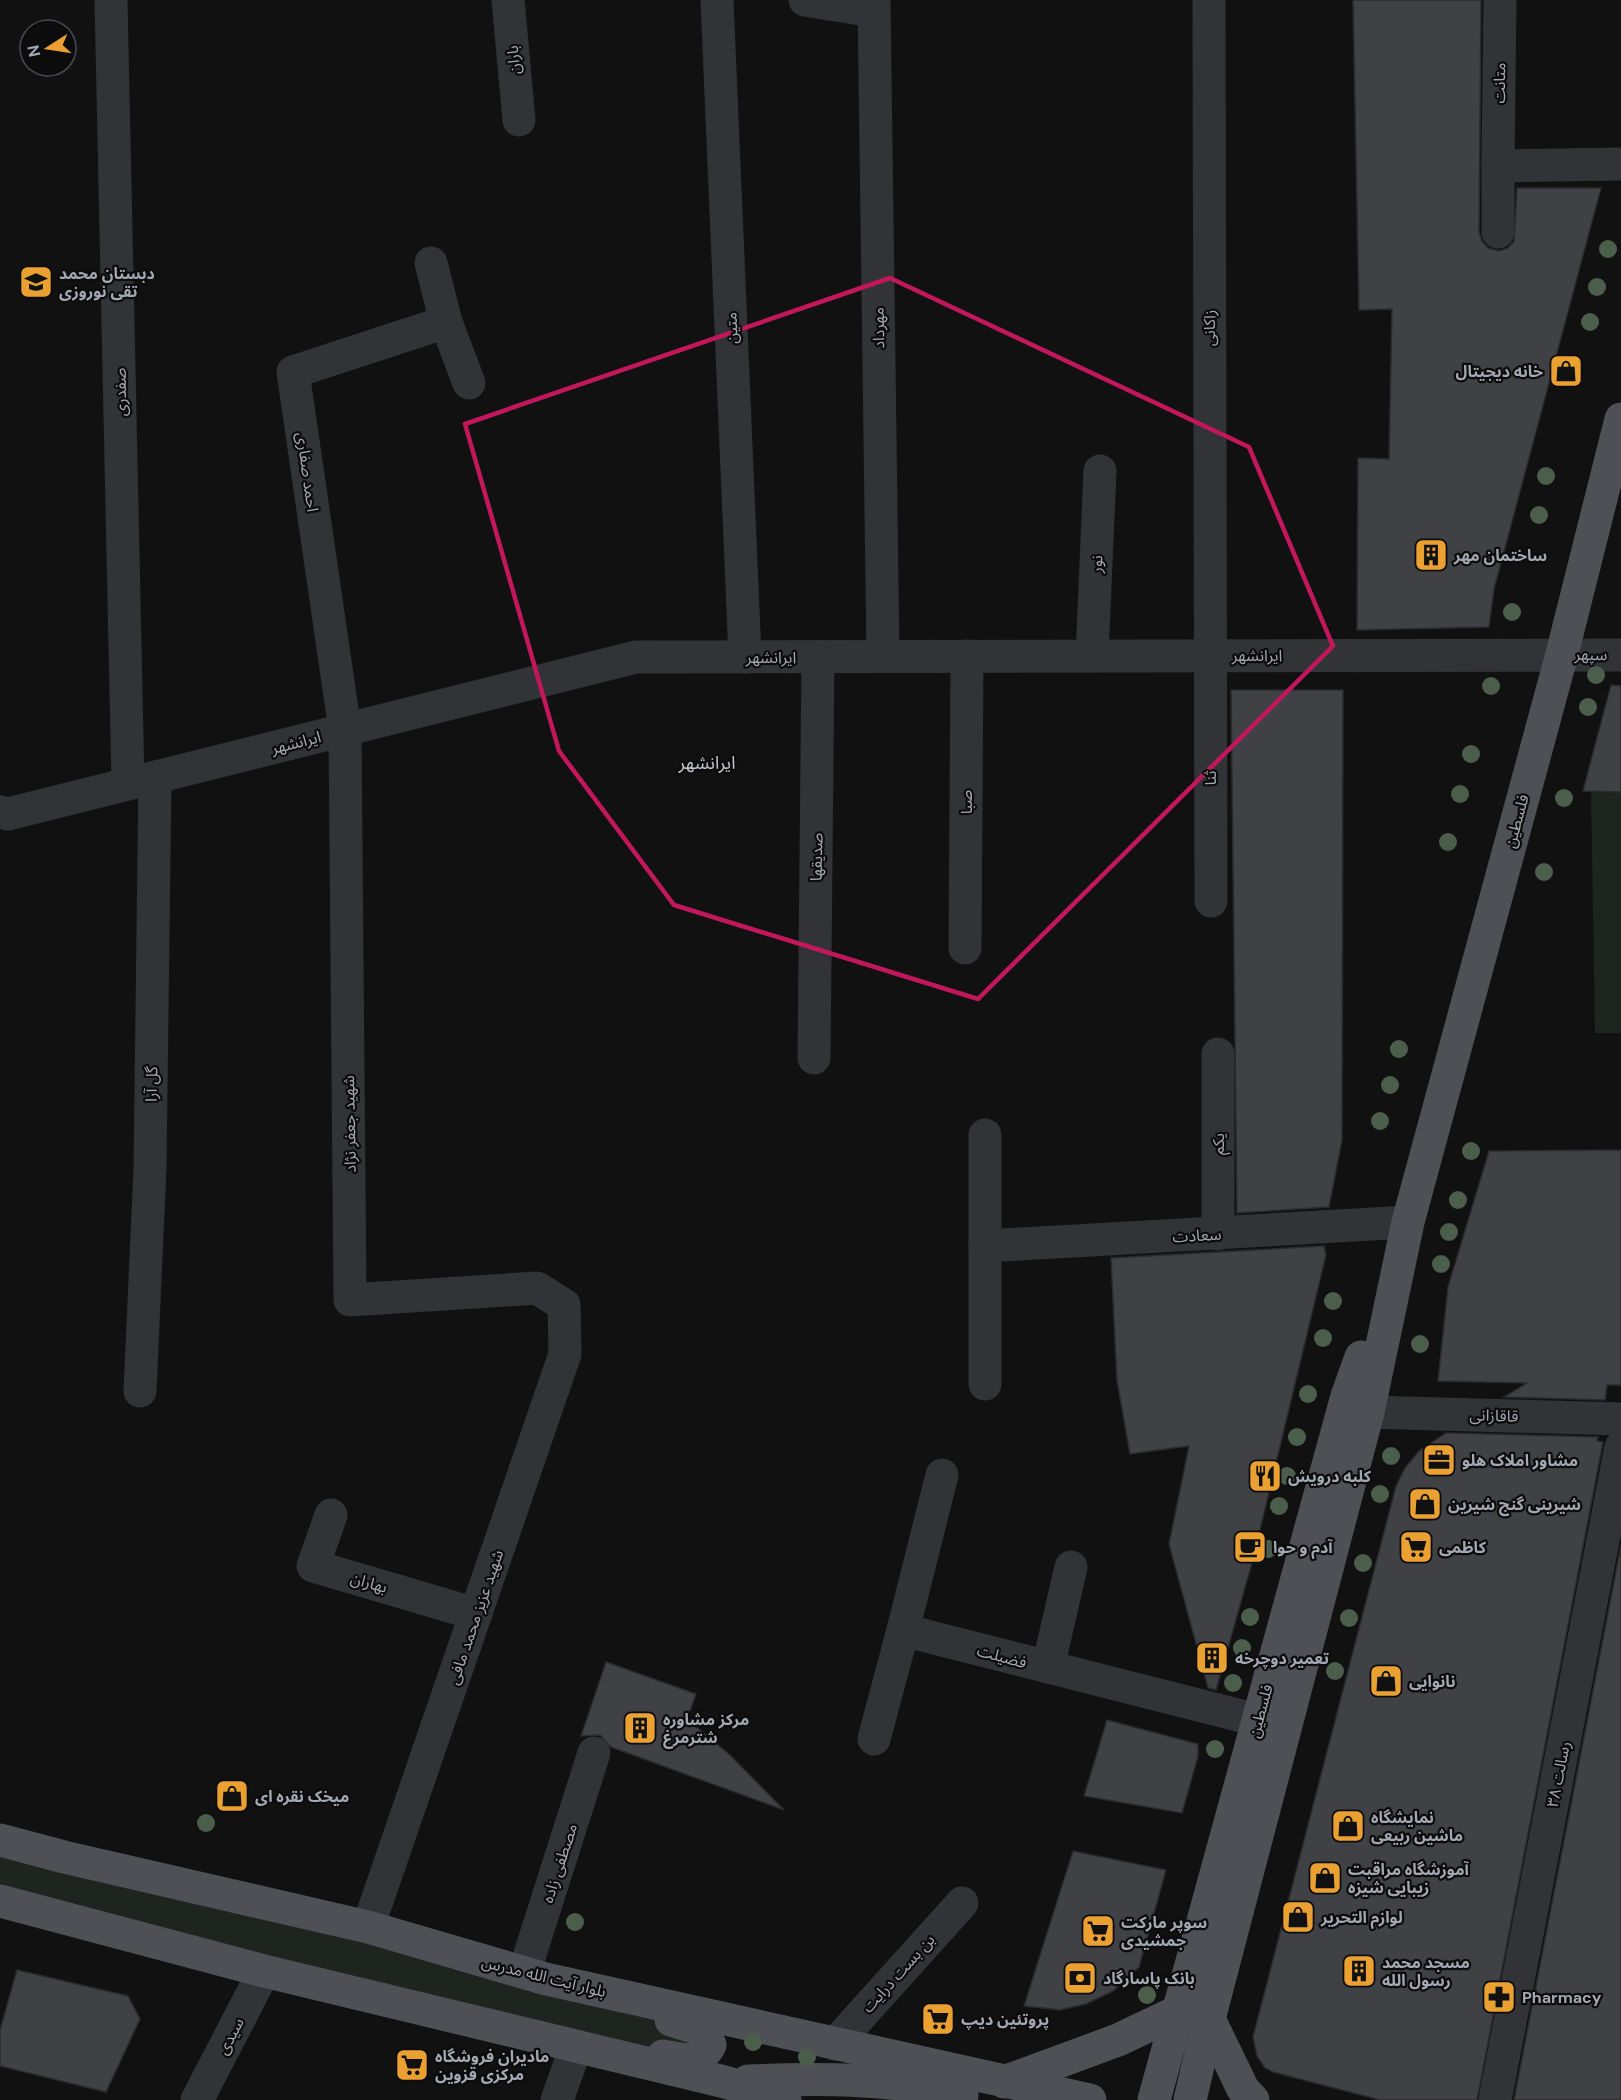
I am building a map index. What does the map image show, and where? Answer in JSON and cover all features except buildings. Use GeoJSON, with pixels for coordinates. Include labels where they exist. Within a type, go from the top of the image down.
{"type":"FeatureCollection","features":[{"type":"Feature","properties":{"kind":"main road","name":"فلسطین"},"geometry":{"type":"LineString","coordinates":[[1154,2100],[1194,2015],[1368,1412],[1408,1222],[1562,654],[1621,418]]}},
{"type":"Feature","properties":{"kind":"main road","name":"فلسطین"},"geometry":{"type":"LineString","coordinates":[[1190,2100],[1194,2015],[1257,1720],[1347,1396],[1408,1222]]}},
{"type":"Feature","properties":{"kind":"main road","name":"بلوار آیت الله مدرس"},"geometry":{"type":"LineString","coordinates":[[0,1840],[64,1857],[368,1927],[535,1976],[835,2044],[993,2091],[1090,2100]]}},
{"type":"Feature","properties":{"kind":"main road"},"geometry":{"type":"LineString","coordinates":[[0,1901],[264,1971],[576,2048],[725,2082],[785,2100]]}},
{"type":"Feature","properties":{"kind":"main road"},"geometry":{"type":"LineString","coordinates":[[535,1976],[703,2030],[710,2045],[701,2058],[695,2061],[537,2037]]}},
{"type":"Feature","properties":{"kind":"main road"},"geometry":{"type":"LineString","coordinates":[[725,2082],[807,2078],[993,2091],[1118,2040],[1194,2015],[1243,2089],[1253,2100]]}},
{"type":"Feature","properties":{"kind":"street","name":"صفدری"},"geometry":{"type":"LineString","coordinates":[[111,0],[142,781]]}},
{"type":"Feature","properties":{"kind":"street","name":"باران"},"geometry":{"type":"LineString","coordinates":[[508,0],[519,120]]}},
{"type":"Feature","properties":{"kind":"street","name":"متین"},"geometry":{"type":"LineString","coordinates":[[717,0],[745,657]]}},
{"type":"Feature","properties":{"kind":"street"},"geometry":{"type":"LineString","coordinates":[[805,0],[874,6]]}},
{"type":"Feature","properties":{"kind":"street","name":"زاکانی"},"geometry":{"type":"LineString","coordinates":[[1209,0],[1209,655]]}},
{"type":"Feature","properties":{"kind":"street","name":"متانت"},"geometry":{"type":"LineString","coordinates":[[1498,232],[1500,0]]}},
{"type":"Feature","properties":{"kind":"street","name":"مهرداد"},"geometry":{"type":"LineString","coordinates":[[874,6],[883,656]]}},
{"type":"Feature","properties":{"kind":"street"},"geometry":{"type":"LineString","coordinates":[[1498,166],[1621,164]]}},
{"type":"Feature","properties":{"kind":"street"},"geometry":{"type":"LineString","coordinates":[[431,263],[446,322],[469,382]]}},
{"type":"Feature","properties":{"kind":"street","name":"احمد صفاری"},"geometry":{"type":"LineString","coordinates":[[345,730],[293,372],[446,322]]}},
{"type":"Feature","properties":{"kind":"street","name":"نور"},"geometry":{"type":"LineString","coordinates":[[1092,656],[1100,471]]}},
{"type":"Feature","properties":{"kind":"street","name":"ایرانشهر"},"geometry":{"type":"LineString","coordinates":[[0,812],[8,814],[636,657],[1562,654]]}},
{"type":"Feature","properties":{"kind":"street","name":"سپهر"},"geometry":{"type":"LineString","coordinates":[[1562,654],[1621,655]]}},
{"type":"Feature","properties":{"kind":"street","name":"ثنا"},"geometry":{"type":"LineString","coordinates":[[1209,655],[1211,901]]}},
{"type":"Feature","properties":{"kind":"street","name":"صبا"},"geometry":{"type":"LineString","coordinates":[[965,948],[967,656]]}},
{"type":"Feature","properties":{"kind":"street","name":"صدیقها"},"geometry":{"type":"LineString","coordinates":[[814,1058],[818,657]]}},
{"type":"Feature","properties":{"kind":"street","name":"شهید جعفر نژاد"},"geometry":{"type":"LineString","coordinates":[[345,730],[350,1300],[537,1288],[564,1305]]}},
{"type":"Feature","properties":{"kind":"street","name":"گل آرا"},"geometry":{"type":"LineString","coordinates":[[140,1391],[150,1168],[142,781]]}},
{"type":"Feature","properties":{"kind":"street","name":"یکم"},"geometry":{"type":"LineString","coordinates":[[1218,1054],[1218,1234]]}},
{"type":"Feature","properties":{"kind":"street"},"geometry":{"type":"LineString","coordinates":[[985,1135],[985,1384]]}},
{"type":"Feature","properties":{"kind":"street","name":"سعادت"},"geometry":{"type":"LineString","coordinates":[[985,1246],[1408,1222]]}},
{"type":"Feature","properties":{"kind":"street","name":"شهید عزیز محمد مافی"},"geometry":{"type":"LineString","coordinates":[[368,1927],[566,1354],[564,1305]]}},
{"type":"Feature","properties":{"kind":"street","name":"قاقازانی"},"geometry":{"type":"LineString","coordinates":[[1368,1412],[1621,1419]]}},
{"type":"Feature","properties":{"kind":"street","name":"۳۸ رسالت"},"geometry":{"type":"LineString","coordinates":[[1495,2100],[1621,1447]]}},
{"type":"Feature","properties":{"kind":"street"},"geometry":{"type":"LineString","coordinates":[[874,1739],[942,1475]]}},
{"type":"Feature","properties":{"kind":"street","name":"بهاران"},"geometry":{"type":"LineString","coordinates":[[331,1515],[313,1566],[476,1614]]}},
{"type":"Feature","properties":{"kind":"street"},"geometry":{"type":"LineString","coordinates":[[1048,1667],[1071,1567]]}},
{"type":"Feature","properties":{"kind":"street","name":"فضیلت"},"geometry":{"type":"LineString","coordinates":[[903,1630],[1257,1720]]}},
{"type":"Feature","properties":{"kind":"street","name":"مصطفی زاده"},"geometry":{"type":"LineString","coordinates":[[535,1976],[594,1753]]}},
{"type":"Feature","properties":{"kind":"street","name":"بن بست درایت"},"geometry":{"type":"LineString","coordinates":[[835,2044],[962,1902]]}},
{"type":"Feature","properties":{"kind":"street","name":"سیدی"},"geometry":{"type":"LineString","coordinates":[[196,2100],[264,1971]]}},
{"type":"Feature","properties":{"kind":"street"},"geometry":{"type":"LineString","coordinates":[[557,2100],[576,2048]]}},
{"type":"Feature","properties":{"kind":"highlighted area"},"geometry":{"type":"Polygon","coordinates":[[[890,278],[1249,447],[1333,646],[978,999],[674,905],[559,751],[465,424],[890,278]]]}},
{"type":"Feature","properties":{"kind":"shaded area"},"geometry":{"type":"Polygon","coordinates":[[[1591,791],[1621,792],[1621,1033],[1595,1033],[1591,791]]]}},
{"type":"Feature","properties":{"kind":"shaded area"},"geometry":{"type":"Polygon","coordinates":[[[0,1840],[703,2030],[695,2061],[0,1901],[0,1840]]]}},
{"type":"Feature","properties":{"kind":"place","name":"دبستان محمد تقی نوروزی"},"geometry":{"type":"Point","coordinates":[36,282]}},
{"type":"Feature","properties":{"kind":"place","name":"خانه دیجیتال"},"geometry":{"type":"Point","coordinates":[1566,371]}},
{"type":"Feature","properties":{"kind":"place","name":"ساختمان مهر"},"geometry":{"type":"Point","coordinates":[1431,555]}},
{"type":"Feature","properties":{"kind":"place","name":"مشاور املاک هلو"},"geometry":{"type":"Point","coordinates":[1439,1460]}},
{"type":"Feature","properties":{"kind":"place","name":"کلبه درویش"},"geometry":{"type":"Point","coordinates":[1265,1476]}},
{"type":"Feature","properties":{"kind":"place","name":"شیرینی گنج شیرین"},"geometry":{"type":"Point","coordinates":[1425,1504]}},
{"type":"Feature","properties":{"kind":"place","name":"آدم و حوا"},"geometry":{"type":"Point","coordinates":[1250,1547]}},
{"type":"Feature","properties":{"kind":"place","name":"کاظمی"},"geometry":{"type":"Point","coordinates":[1416,1547]}},
{"type":"Feature","properties":{"kind":"place","name":"تعمیر دوچرخه"},"geometry":{"type":"Point","coordinates":[1212,1658]}},
{"type":"Feature","properties":{"kind":"place","name":"نانوایی"},"geometry":{"type":"Point","coordinates":[1386,1681]}},
{"type":"Feature","properties":{"kind":"place","name":"مرکز مشاوره شترمرغ"},"geometry":{"type":"Point","coordinates":[640,1728]}},
{"type":"Feature","properties":{"kind":"place","name":"میخک نقره ای"},"geometry":{"type":"Point","coordinates":[232,1796]}},
{"type":"Feature","properties":{"kind":"place","name":"نمایشگاه ماشین ربیعی"},"geometry":{"type":"Point","coordinates":[1348,1826]}},
{"type":"Feature","properties":{"kind":"place","name":"آموزشگاه مراقبت زیبایی شیزه"},"geometry":{"type":"Point","coordinates":[1325,1878]}},
{"type":"Feature","properties":{"kind":"place","name":"لوازم التحریر"},"geometry":{"type":"Point","coordinates":[1298,1917]}},
{"type":"Feature","properties":{"kind":"place","name":"سوپر مارکت جمشیدی"},"geometry":{"type":"Point","coordinates":[1098,1931]}},
{"type":"Feature","properties":{"kind":"place","name":"مسجد محمد رسول الله"},"geometry":{"type":"Point","coordinates":[1359,1971]}},
{"type":"Feature","properties":{"kind":"place","name":"بانک پاسارگاد"},"geometry":{"type":"Point","coordinates":[1080,1978]}},
{"type":"Feature","properties":{"kind":"place","name":"Pharmacy"},"geometry":{"type":"Point","coordinates":[1499,1997]}},
{"type":"Feature","properties":{"kind":"place","name":"پروتئین دیپ"},"geometry":{"type":"Point","coordinates":[938,2019]}},
{"type":"Feature","properties":{"kind":"place","name":"مادیران فروشگاه مرکزی قزوین"},"geometry":{"type":"Point","coordinates":[412,2065]}},
{"type":"Feature","properties":{"kind":"district","name":"ایرانشهر"},"geometry":{"type":"Point","coordinates":[707,763]}}]}
